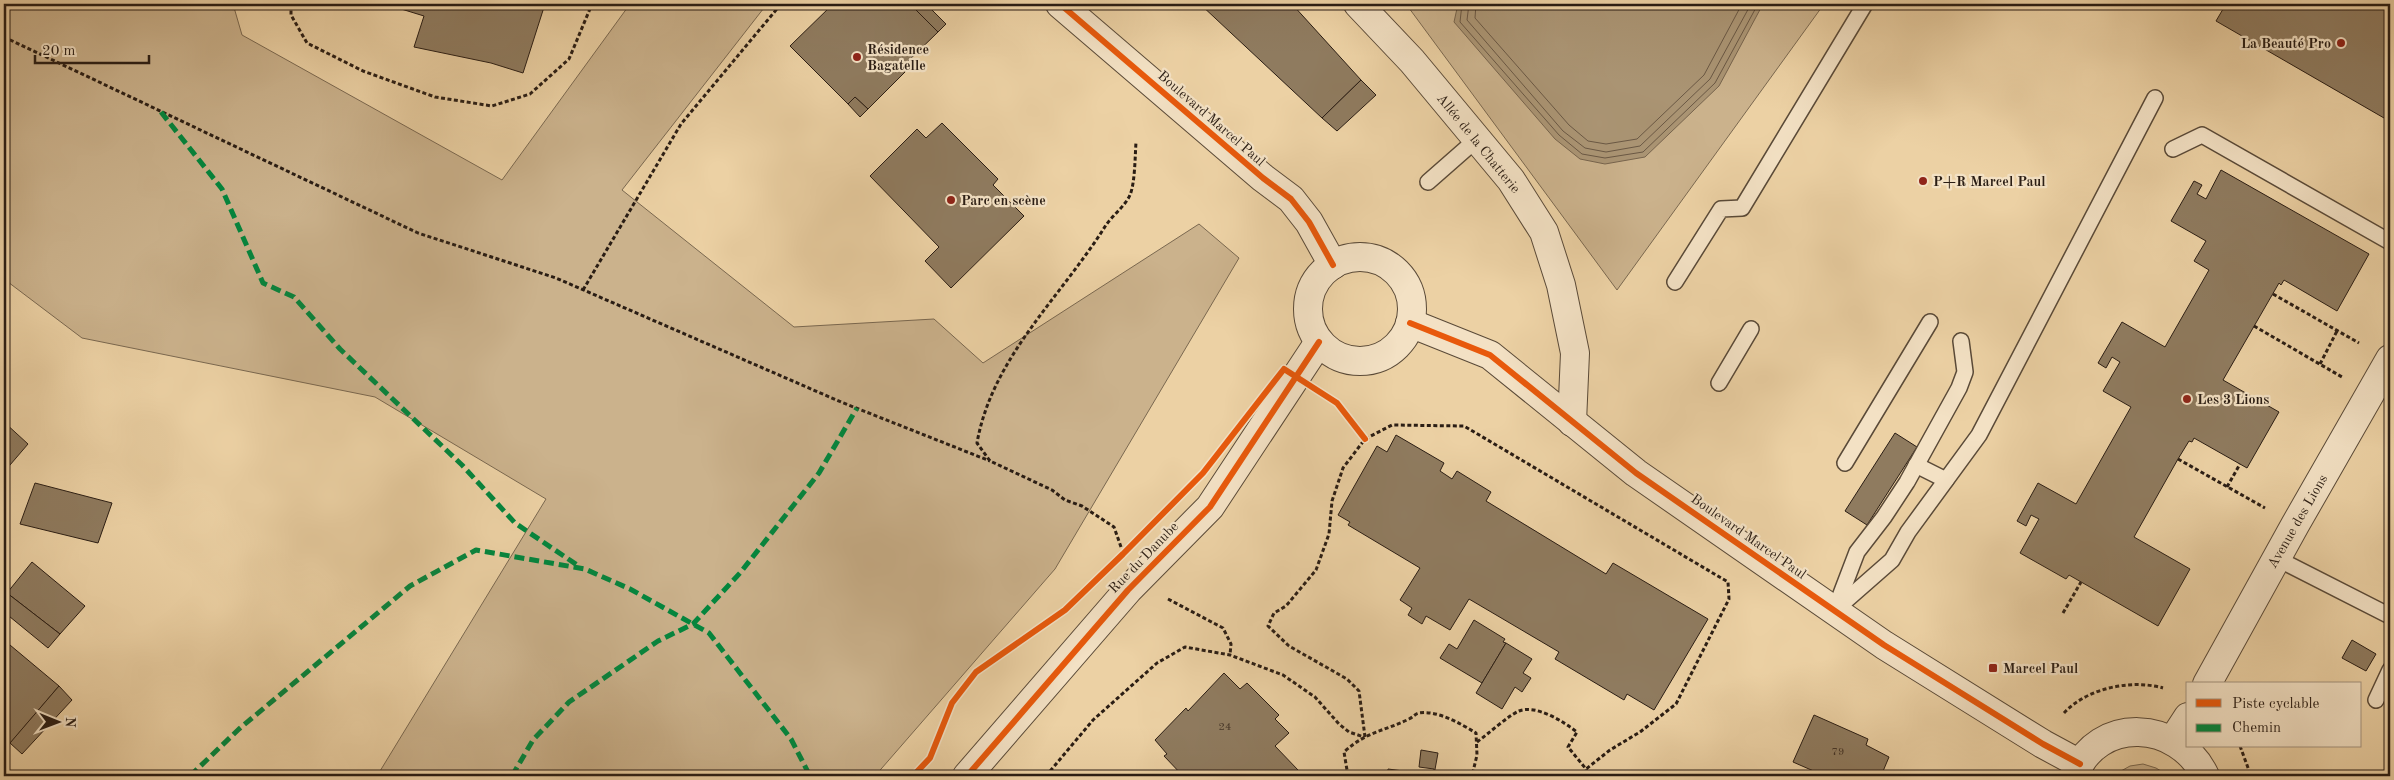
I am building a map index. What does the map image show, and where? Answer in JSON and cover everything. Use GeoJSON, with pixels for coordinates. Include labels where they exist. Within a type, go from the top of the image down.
{"type":"FeatureCollection","features":[{"type":"Feature","properties":{"kind":"street","name":"Boulevard Marcel Paul"},"geometry":{"type":"LineString","coordinates":[[1060,4],[1290,199],[1309,222],[1333,264]]}},
{"type":"Feature","properties":{"kind":"street","name":"Allée de la Chatterie"},"geometry":{"type":"LineString","coordinates":[[1358,4],[1412,61],[1512,180],[1544,232],[1561,285],[1575,353],[1572,422]]}},
{"type":"Feature","properties":{"kind":"street"},"geometry":{"type":"LineString","coordinates":[[1352,258],[1373,259],[1392,268],[1405,283],[1412,303],[1410,324],[1400,344],[1381,357],[1360,362],[1337,356],[1319,342],[1309,322],[1308,300],[1317,280],[1333,264],[1352,258]]}},
{"type":"Feature","properties":{"kind":"street","name":"Boulevard Marcel Paul"},"geometry":{"type":"LineString","coordinates":[[1410,324],[1490,355],[1636,473],[1884,645],[2043,744],[2077,770]]}},
{"type":"Feature","properties":{"kind":"street","name":"Rue du Danube"},"geometry":{"type":"LineString","coordinates":[[967,776],[1138,580],[1210,507],[1319,342]]}},
{"type":"Feature","properties":{"kind":"street","name":"Avenue des Lions"},"geometry":{"type":"LineString","coordinates":[[2207,682],[2390,360]]}},
{"type":"Feature","properties":{"kind":"street"},"geometry":{"type":"LineString","coordinates":[[2173,740],[2186,720]]}},
{"type":"Feature","properties":{"kind":"street"},"geometry":{"type":"LineString","coordinates":[[2077,770],[2104,741],[2128,733],[2150,732],[2173,740],[2193,757],[2205,776]]}},
{"type":"Feature","properties":{"kind":"lane"},"geometry":{"type":"LineString","coordinates":[[1675,282],[1721,209],[1742,208],[1865,4]]}},
{"type":"Feature","properties":{"kind":"lane"},"geometry":{"type":"LineString","coordinates":[[1835,610],[1892,560],[1908,532],[1980,435],[2154,98]]}},
{"type":"Feature","properties":{"kind":"lane"},"geometry":{"type":"LineString","coordinates":[[2173,149],[2202,136],[2390,242]]}},
{"type":"Feature","properties":{"kind":"lane"},"geometry":{"type":"LineString","coordinates":[[1428,182],[1477,139]]}},
{"type":"Feature","properties":{"kind":"lane"},"geometry":{"type":"LineString","coordinates":[[1845,463],[1930,322]]}},
{"type":"Feature","properties":{"kind":"lane"},"geometry":{"type":"LineString","coordinates":[[1719,382],[1751,328]]}},
{"type":"Feature","properties":{"kind":"lane"},"geometry":{"type":"LineString","coordinates":[[1835,610],[1857,552],[1884,518],[1959,388],[1965,372],[1961,341]]}},
{"type":"Feature","properties":{"kind":"lane"},"geometry":{"type":"LineString","coordinates":[[1916,465],[1946,480]]}},
{"type":"Feature","properties":{"kind":"lane"},"geometry":{"type":"LineString","coordinates":[[2276,558],[2390,616]]}},
{"type":"Feature","properties":{"kind":"lane"},"geometry":{"type":"LineString","coordinates":[[2376,700],[2390,670]]}},
{"type":"Feature","properties":{"kind":"path"},"geometry":{"type":"LineString","coordinates":[[291,4],[291,15],[307,43],[363,71],[435,97],[492,106],[530,94],[569,59],[592,4]]}},
{"type":"Feature","properties":{"kind":"path"},"geometry":{"type":"LineString","coordinates":[[583,290],[681,124],[781,4]]}},
{"type":"Feature","properties":{"kind":"path"},"geometry":{"type":"LineString","coordinates":[[4,37],[418,233],[556,278],[841,402],[990,461],[1052,490],[1065,500],[1082,506],[1114,527],[1123,554]]}},
{"type":"Feature","properties":{"kind":"path"},"geometry":{"type":"LineString","coordinates":[[990,461],[977,443],[988,404],[1020,343],[1087,257],[1110,219],[1130,196],[1136,142]]}},
{"type":"Feature","properties":{"kind":"path"},"geometry":{"type":"LineString","coordinates":[[2272,294],[2390,360]]}},
{"type":"Feature","properties":{"kind":"path"},"geometry":{"type":"LineString","coordinates":[[2254,326],[2371,394]]}},
{"type":"Feature","properties":{"kind":"path"},"geometry":{"type":"LineString","coordinates":[[2320,364],[2337,331]]}},
{"type":"Feature","properties":{"kind":"path"},"geometry":{"type":"LineString","coordinates":[[1365,737],[1360,691],[1347,679],[1289,646],[1268,626],[1274,613],[1286,606],[1316,570],[1328,534],[1332,501],[1343,468],[1365,439],[1392,425],[1464,426],[1728,582],[1729,599],[1676,704],[1640,732],[1610,750],[1586,769]]}},
{"type":"Feature","properties":{"kind":"path"},"geometry":{"type":"LineString","coordinates":[[2178,459],[2295,525]]}},
{"type":"Feature","properties":{"kind":"path"},"geometry":{"type":"LineString","coordinates":[[2227,487],[2240,464]]}},
{"type":"Feature","properties":{"kind":"path"},"geometry":{"type":"LineString","coordinates":[[1138,580],[1183,608],[1223,628],[1231,644],[1230,655]]}},
{"type":"Feature","properties":{"kind":"path"},"geometry":{"type":"LineString","coordinates":[[2064,613],[2081,582]]}},
{"type":"Feature","properties":{"kind":"path"},"geometry":{"type":"LineString","coordinates":[[1046,776],[1093,720],[1157,663],[1185,647],[1230,655],[1283,675],[1315,697],[1339,724],[1349,732],[1365,737]]}},
{"type":"Feature","properties":{"kind":"path"},"geometry":{"type":"LineString","coordinates":[[2064,713],[2083,698],[2114,687],[2147,683],[2163,688]]}},
{"type":"Feature","properties":{"kind":"path"},"geometry":{"type":"LineString","coordinates":[[1477,742],[1519,710],[1533,710],[1556,717],[1577,732],[1568,747],[1586,769],[1588,776]]}},
{"type":"Feature","properties":{"kind":"path"},"geometry":{"type":"LineString","coordinates":[[1348,776],[1344,752],[1378,730],[1409,719],[1418,713],[1459,723],[1476,733],[1477,756],[1472,776]]}},
{"type":"Feature","properties":{"kind":"path"},"geometry":{"type":"LineString","coordinates":[[2241,748],[2251,776]]}},
{"type":"Feature","properties":{"kind":"shaded area"},"geometry":{"type":"Polygon","coordinates":[[[4,4],[233,4],[242,35],[502,180],[630,4],[767,4],[622,190],[794,327],[934,319],[983,363],[1199,224],[1239,258],[1055,569],[875,776],[377,776],[546,499],[375,397],[82,338],[4,279],[4,4]]]}},
{"type":"Feature","properties":{"kind":"shaded area"},"geometry":{"type":"Polygon","coordinates":[[[1406,4],[1824,4],[1617,290],[1406,4]]]}},
{"type":"Feature","properties":{"kind":"shaded area"},"geometry":{"type":"Polygon","coordinates":[[[2143,764],[2156,768],[2169,776],[2112,776],[2130,766],[2143,764]]]}},
{"type":"Feature","properties":{"kind":"water"},"geometry":{"type":"Polygon","coordinates":[[[1458,4],[1763,4],[1719,86],[1645,157],[1605,164],[1580,159],[1555,139],[1454,22],[1458,4]]]}},
{"type":"Feature","properties":{"kind":"building"},"geometry":{"type":"Polygon","coordinates":[[[385,4],[545,4],[523,73],[491,63],[414,47],[424,16],[385,4]]]}},
{"type":"Feature","properties":{"kind":"building","name":"Résidence Bagatelle"},"geometry":{"type":"Polygon","coordinates":[[[833,4],[914,4],[912,6],[938,32],[902,67],[906,71],[868,109],[855,97],[848,104],[790,46],[833,4]]]}},
{"type":"Feature","properties":{"kind":"building"},"geometry":{"type":"Polygon","coordinates":[[[914,4],[926,4],[946,24],[938,32],[912,6],[914,4]]]}},
{"type":"Feature","properties":{"kind":"building"},"geometry":{"type":"Polygon","coordinates":[[[1200,4],[1292,4],[1361,80],[1322,118],[1200,4]]]}},
{"type":"Feature","properties":{"kind":"building"},"geometry":{"type":"Polygon","coordinates":[[[2226,4],[2390,4],[2390,108],[2384,118],[2216,21],[2226,4]]]}},
{"type":"Feature","properties":{"kind":"building"},"geometry":{"type":"Polygon","coordinates":[[[1361,80],[1376,95],[1337,131],[1322,118],[1361,80]]]}},
{"type":"Feature","properties":{"kind":"building"},"geometry":{"type":"Polygon","coordinates":[[[855,97],[868,109],[860,117],[848,104],[855,97]]]}},
{"type":"Feature","properties":{"kind":"building","name":"Parc en scène"},"geometry":{"type":"Polygon","coordinates":[[[942,123],[998,179],[993,185],[1024,216],[951,288],[925,261],[939,247],[870,176],[917,129],[926,138],[942,123]]]}},
{"type":"Feature","properties":{"kind":"building","name":"Les 3 Lions"},"geometry":{"type":"Polygon","coordinates":[[[2221,170],[2369,254],[2337,311],[2284,280],[2281,285],[2279,283],[2223,380],[2279,412],[2247,468],[2194,438],[2192,442],[2189,441],[2178,459],[2134,537],[2190,569],[2158,626],[2069,575],[2066,579],[2020,553],[2039,519],[2031,515],[2026,526],[2017,521],[2038,483],[2076,504],[2131,407],[2103,391],[2120,362],[2112,357],[2106,368],[2098,363],[2122,322],[2165,347],[2209,270],[2194,261],[2206,241],[2171,221],[2194,181],[2202,185],[2197,194],[2206,199],[2221,170]]]}},
{"type":"Feature","properties":{"kind":"building"},"geometry":{"type":"Polygon","coordinates":[[[4,422],[28,444],[4,472],[4,422]]]}},
{"type":"Feature","properties":{"kind":"building"},"geometry":{"type":"Polygon","coordinates":[[[1895,433],[1917,447],[1867,525],[1845,511],[1895,433]]]}},
{"type":"Feature","properties":{"kind":"building"},"geometry":{"type":"Polygon","coordinates":[[[1396,435],[1444,463],[1440,471],[1452,479],[1457,471],[1491,492],[1486,501],[1606,574],[1613,563],[1708,619],[1654,710],[1627,694],[1624,700],[1555,659],[1559,652],[1469,599],[1450,630],[1426,616],[1422,624],[1408,615],[1412,608],[1400,600],[1420,568],[1348,525],[1350,522],[1338,515],[1377,446],[1387,452],[1396,435]]]}},
{"type":"Feature","properties":{"kind":"building"},"geometry":{"type":"Polygon","coordinates":[[[35,483],[112,503],[98,543],[20,524],[35,483]]]}},
{"type":"Feature","properties":{"kind":"building"},"geometry":{"type":"Polygon","coordinates":[[[32,562],[85,606],[60,634],[7,593],[32,562]]]}},
{"type":"Feature","properties":{"kind":"building"},"geometry":{"type":"Polygon","coordinates":[[[7,593],[60,634],[48,648],[4,612],[4,597],[7,593]]]}},
{"type":"Feature","properties":{"kind":"building"},"geometry":{"type":"Polygon","coordinates":[[[1474,620],[1505,639],[1503,642],[1506,643],[1482,683],[1440,658],[1449,644],[1457,649],[1474,620]]]}},
{"type":"Feature","properties":{"kind":"building"},"geometry":{"type":"Polygon","coordinates":[[[4,640],[59,686],[7,747],[4,744],[4,640]]]}},
{"type":"Feature","properties":{"kind":"building"},"geometry":{"type":"Polygon","coordinates":[[[2352,640],[2376,654],[2366,671],[2342,658],[2352,640]]]}},
{"type":"Feature","properties":{"kind":"building"},"geometry":{"type":"Polygon","coordinates":[[[1506,643],[1532,659],[1523,673],[1531,678],[1522,692],[1515,687],[1502,709],[1476,693],[1506,643]]]}},
{"type":"Feature","properties":{"kind":"building"},"geometry":{"type":"Polygon","coordinates":[[[1224,673],[1240,689],[1247,683],[1279,715],[1275,719],[1289,733],[1275,746],[1298,770],[1292,776],[1183,776],[1164,756],[1167,754],[1155,740],[1186,708],[1188,711],[1224,673]]]}},
{"type":"Feature","properties":{"kind":"building"},"geometry":{"type":"Polygon","coordinates":[[[59,686],[72,700],[22,754],[10,743],[59,686]]]}},
{"type":"Feature","properties":{"kind":"building"},"geometry":{"type":"Polygon","coordinates":[[[1814,715],[1868,739],[1866,745],[1889,757],[1881,776],[1825,776],[1793,762],[1814,715]]]}},
{"type":"Feature","properties":{"kind":"building"},"geometry":{"type":"Polygon","coordinates":[[[1421,750],[1438,753],[1434,775],[1434,769],[1419,767],[1421,750]]]}},
{"type":"Feature","properties":{"kind":"building"},"geometry":{"type":"Polygon","coordinates":[[[1388,769],[1440,776],[1387,776],[1388,769]]]}},
{"type":"Feature","properties":{"kind":"marked path"},"geometry":{"type":"LineString","coordinates":[[161,112],[222,189],[263,283],[294,297],[340,349],[462,465],[515,523],[580,567]]}},
{"type":"Feature","properties":{"kind":"marked path"},"geometry":{"type":"LineString","coordinates":[[512,776],[533,740],[569,702],[658,641],[693,624],[740,573],[819,473],[857,408]]}},
{"type":"Feature","properties":{"kind":"marked path"},"geometry":{"type":"LineString","coordinates":[[190,776],[239,729],[410,586],[476,550],[585,569],[630,589],[709,633],[791,739],[810,776]]}},
{"type":"Feature","properties":{"kind":"cycle path"},"geometry":{"type":"LineString","coordinates":[[1060,4],[1263,178],[1291,199],[1309,222],[1333,265]]}},
{"type":"Feature","properties":{"kind":"cycle path"},"geometry":{"type":"LineString","coordinates":[[1410,323],[1490,355],[1636,473],[1884,645],[2043,744],[2080,764]]}},
{"type":"Feature","properties":{"kind":"cycle path"},"geometry":{"type":"LineString","coordinates":[[967,776],[1128,590],[1210,507],[1319,342]]}},
{"type":"Feature","properties":{"kind":"cycle path"},"geometry":{"type":"LineString","coordinates":[[913,776],[930,758],[952,703],[976,672],[1065,610],[1123,554],[1203,473],[1284,369],[1337,403],[1365,439]]}},
{"type":"Feature","properties":{"kind":"place","name":"La Beauté Pro"},"geometry":{"type":"Point","coordinates":[2341,43]}},
{"type":"Feature","properties":{"kind":"place","name":"Résidence Bagatelle"},"geometry":{"type":"Point","coordinates":[857,57]}},
{"type":"Feature","properties":{"kind":"place","name":"P+R Marcel Paul"},"geometry":{"type":"Point","coordinates":[1923,181]}},
{"type":"Feature","properties":{"kind":"place","name":"Parc en scène"},"geometry":{"type":"Point","coordinates":[951,200]}},
{"type":"Feature","properties":{"kind":"place","name":"Les 3 Lions"},"geometry":{"type":"Point","coordinates":[2187,399]}},
{"type":"Feature","properties":{"kind":"place","name":"Marcel Paul"},"geometry":{"type":"Point","coordinates":[1993,668]}}]}
